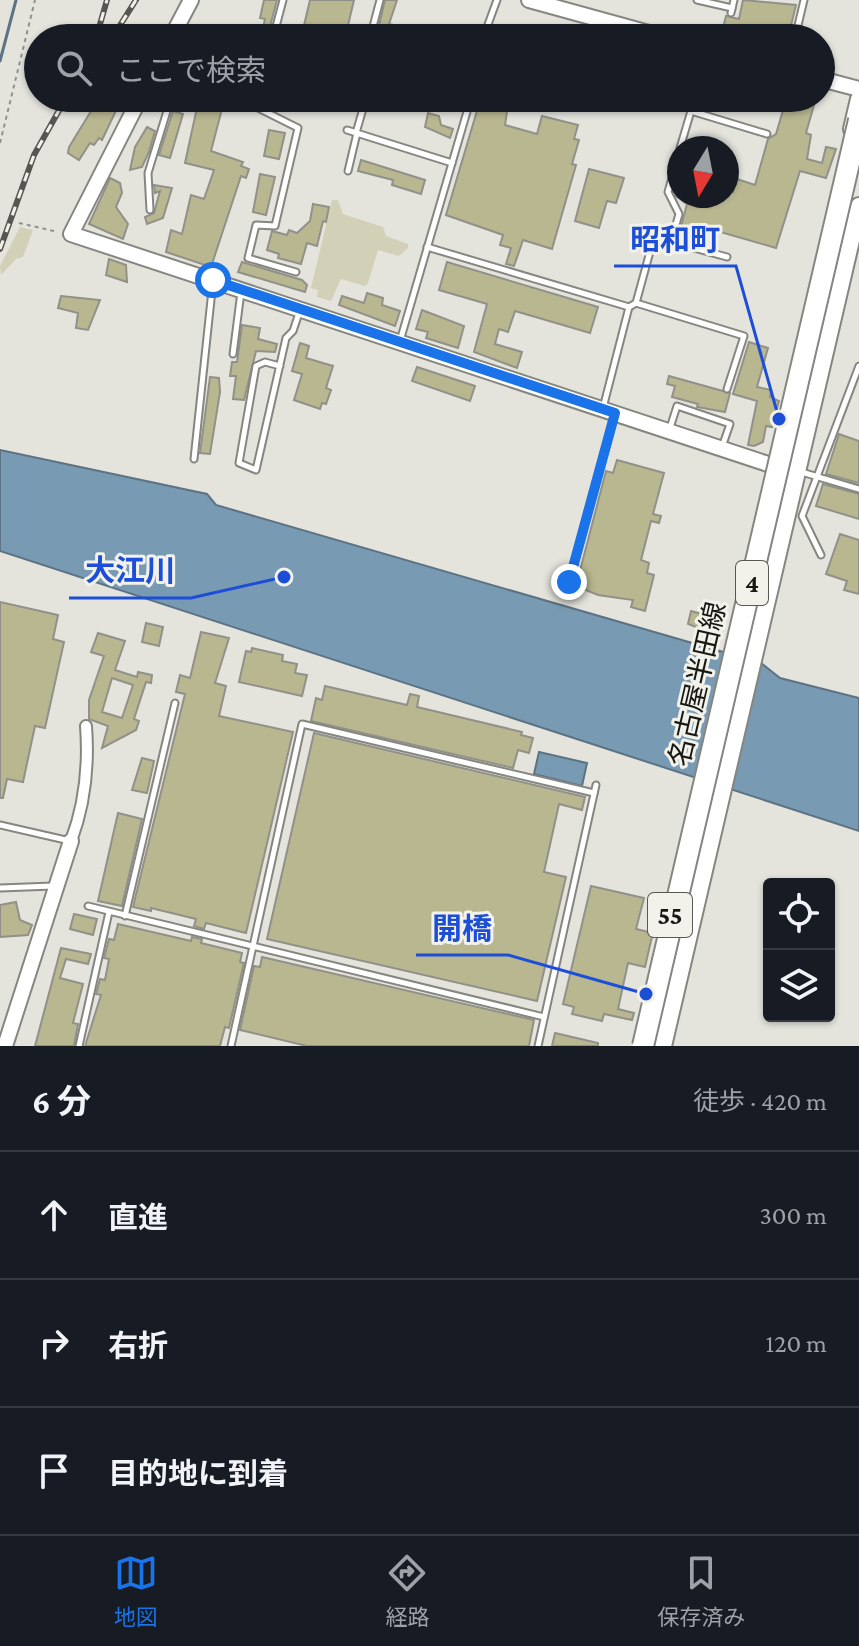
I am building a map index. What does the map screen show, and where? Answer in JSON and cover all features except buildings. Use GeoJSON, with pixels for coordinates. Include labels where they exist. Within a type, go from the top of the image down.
{"type":"FeatureCollection","features":[{"type":"Feature","properties":{"kind":"highway","name":"4"},"geometry":{"type":"LineString","coordinates":[[641,1046],[859,120]]}},
{"type":"Feature","properties":{"kind":"highway","name":"4"},"geometry":{"type":"LineString","coordinates":[[655,1046],[859,177]]}},
{"type":"Feature","properties":{"kind":"main road","name":"名古屋半田線"},"geometry":{"type":"LineString","coordinates":[[641,1046],[859,99]]}},
{"type":"Feature","properties":{"kind":"main road","name":"名古屋半田線"},"geometry":{"type":"LineString","coordinates":[[663,1046],[859,206]]}},
{"type":"Feature","properties":{"kind":"street"},"geometry":{"type":"LineString","coordinates":[[178,24],[191,0]]}},
{"type":"Feature","properties":{"kind":"street"},"geometry":{"type":"LineString","coordinates":[[529,0],[616,24]]}},
{"type":"Feature","properties":{"kind":"street"},"geometry":{"type":"LineString","coordinates":[[835,83],[859,89]]}},
{"type":"Feature","properties":{"kind":"street"},"geometry":{"type":"LineString","coordinates":[[133,112],[71,234],[774,466]]}},
{"type":"Feature","properties":{"kind":"street"},"geometry":{"type":"LineString","coordinates":[[835,200],[859,206]]}},
{"type":"Feature","properties":{"kind":"street"},"geometry":{"type":"LineString","coordinates":[[5,1046],[51,906],[54,886],[80,818],[85,787],[86,726]]}},
{"type":"Feature","properties":{"kind":"lane"},"geometry":{"type":"LineString","coordinates":[[277,24],[283,0]]}},
{"type":"Feature","properties":{"kind":"lane"},"geometry":{"type":"LineString","coordinates":[[374,24],[380,0]]}},
{"type":"Feature","properties":{"kind":"lane"},"geometry":{"type":"LineString","coordinates":[[488,24],[497,0]]}},
{"type":"Feature","properties":{"kind":"lane"},"geometry":{"type":"LineString","coordinates":[[697,0],[732,11],[734,0]]}},
{"type":"Feature","properties":{"kind":"lane"},"geometry":{"type":"LineString","coordinates":[[798,24],[804,0]]}},
{"type":"Feature","properties":{"kind":"lane"},"geometry":{"type":"LineString","coordinates":[[150,210],[148,173],[167,112]]}},
{"type":"Feature","properties":{"kind":"lane"},"geometry":{"type":"LineString","coordinates":[[266,112],[298,128],[275,226],[256,225],[248,258],[296,272]]}},
{"type":"Feature","properties":{"kind":"lane"},"geometry":{"type":"LineString","coordinates":[[348,171],[362,112]]}},
{"type":"Feature","properties":{"kind":"lane"},"geometry":{"type":"LineString","coordinates":[[399,342],[467,112]]}},
{"type":"Feature","properties":{"kind":"lane"},"geometry":{"type":"LineString","coordinates":[[684,136],[691,112]]}},
{"type":"Feature","properties":{"kind":"lane"},"geometry":{"type":"LineString","coordinates":[[694,112],[767,134]]}},
{"type":"Feature","properties":{"kind":"lane"},"geometry":{"type":"LineString","coordinates":[[347,130],[452,163]]}},
{"type":"Feature","properties":{"kind":"lane"},"geometry":{"type":"LineString","coordinates":[[671,242],[679,214],[676,208]]}},
{"type":"Feature","properties":{"kind":"lane"},"geometry":{"type":"LineString","coordinates":[[427,247],[629,307],[636,303],[654,237],[727,257]]}},
{"type":"Feature","properties":{"kind":"lane"},"geometry":{"type":"LineString","coordinates":[[194,459],[213,280]]}},
{"type":"Feature","properties":{"kind":"lane"},"geometry":{"type":"LineString","coordinates":[[233,354],[236,307],[242,290]]}},
{"type":"Feature","properties":{"kind":"lane"},"geometry":{"type":"LineString","coordinates":[[636,303],[744,336],[727,389]]}},
{"type":"Feature","properties":{"kind":"lane"},"geometry":{"type":"LineString","coordinates":[[569,582],[609,411],[629,307]]}},
{"type":"Feature","properties":{"kind":"lane"},"geometry":{"type":"LineString","coordinates":[[280,366],[265,362],[256,366],[239,463],[256,470],[280,366],[286,338],[293,331],[300,309]]}},
{"type":"Feature","properties":{"kind":"lane"},"geometry":{"type":"LineString","coordinates":[[821,555],[802,516],[859,366]]}},
{"type":"Feature","properties":{"kind":"lane"},"geometry":{"type":"LineString","coordinates":[[669,431],[677,406],[730,424],[721,448]]}},
{"type":"Feature","properties":{"kind":"lane"},"geometry":{"type":"LineString","coordinates":[[774,466],[859,489]]}},
{"type":"Feature","properties":{"kind":"lane"},"geometry":{"type":"LineString","coordinates":[[125,916],[175,703]]}},
{"type":"Feature","properties":{"kind":"lane"},"geometry":{"type":"LineString","coordinates":[[233,1045],[251,948],[302,724],[594,793]]}},
{"type":"Feature","properties":{"kind":"lane"},"geometry":{"type":"LineString","coordinates":[[538,1046],[596,785]]}},
{"type":"Feature","properties":{"kind":"lane"},"geometry":{"type":"LineString","coordinates":[[0,825],[71,841]]}},
{"type":"Feature","properties":{"kind":"lane"},"geometry":{"type":"LineString","coordinates":[[0,888],[54,886]]}},
{"type":"Feature","properties":{"kind":"lane"},"geometry":{"type":"LineString","coordinates":[[88,906],[544,1017]]}},
{"type":"Feature","properties":{"kind":"lane"},"geometry":{"type":"LineString","coordinates":[[79,1046],[109,912]]}},
{"type":"Feature","properties":{"kind":"path"},"geometry":{"type":"LineString","coordinates":[[29,24],[35,0]]}},
{"type":"Feature","properties":{"kind":"path"},"geometry":{"type":"LineString","coordinates":[[0,143],[24,45]]}},
{"type":"Feature","properties":{"kind":"path"},"geometry":{"type":"LineString","coordinates":[[19,223],[71,234]]}},
{"type":"Feature","properties":{"kind":"green space"},"geometry":{"type":"Polygon","coordinates":[[[332,200],[338,200],[343,214],[383,227],[386,236],[408,244],[408,248],[399,256],[378,250],[368,283],[365,286],[341,279],[331,301],[317,297],[318,290],[311,288],[332,200]]]}},
{"type":"Feature","properties":{"kind":"green space"},"geometry":{"type":"Polygon","coordinates":[[[20,227],[33,230],[23,257],[16,259],[1,275],[0,266],[20,227]]]}},
{"type":"Feature","properties":{"kind":"water"},"geometry":{"type":"Polygon","coordinates":[[[0,450],[207,494],[216,505],[761,663],[780,678],[859,698],[859,831],[0,551],[0,450]]]}},
{"type":"Feature","properties":{"kind":"water"},"geometry":{"type":"Polygon","coordinates":[[[539,752],[587,763],[582,786],[534,774],[539,752]]]}},
{"type":"Feature","properties":{"kind":"waterway"},"geometry":{"type":"LineString","coordinates":[[0,61],[16,0]]}},
{"type":"Feature","properties":{"kind":"railway"},"geometry":{"type":"LineString","coordinates":[[100,24],[107,0]]}},
{"type":"Feature","properties":{"kind":"railway"},"geometry":{"type":"LineString","coordinates":[[121,24],[136,0]]}},
{"type":"Feature","properties":{"kind":"railway"},"geometry":{"type":"LineString","coordinates":[[0,249],[34,155],[58,112]]}},
{"type":"Feature","properties":{"kind":"place","name":"昭和町"},"geometry":{"type":"Point","coordinates":[779,419]}},
{"type":"Feature","properties":{"kind":"place","name":"大江川"},"geometry":{"type":"Point","coordinates":[284,577]}},
{"type":"Feature","properties":{"kind":"place","name":"開橋"},"geometry":{"type":"Point","coordinates":[646,994]}},
{"type":"Feature","properties":{"kind":"route"},"geometry":{"type":"LineString","coordinates":[[213,280],[615,413],[569,582]]}}]}
